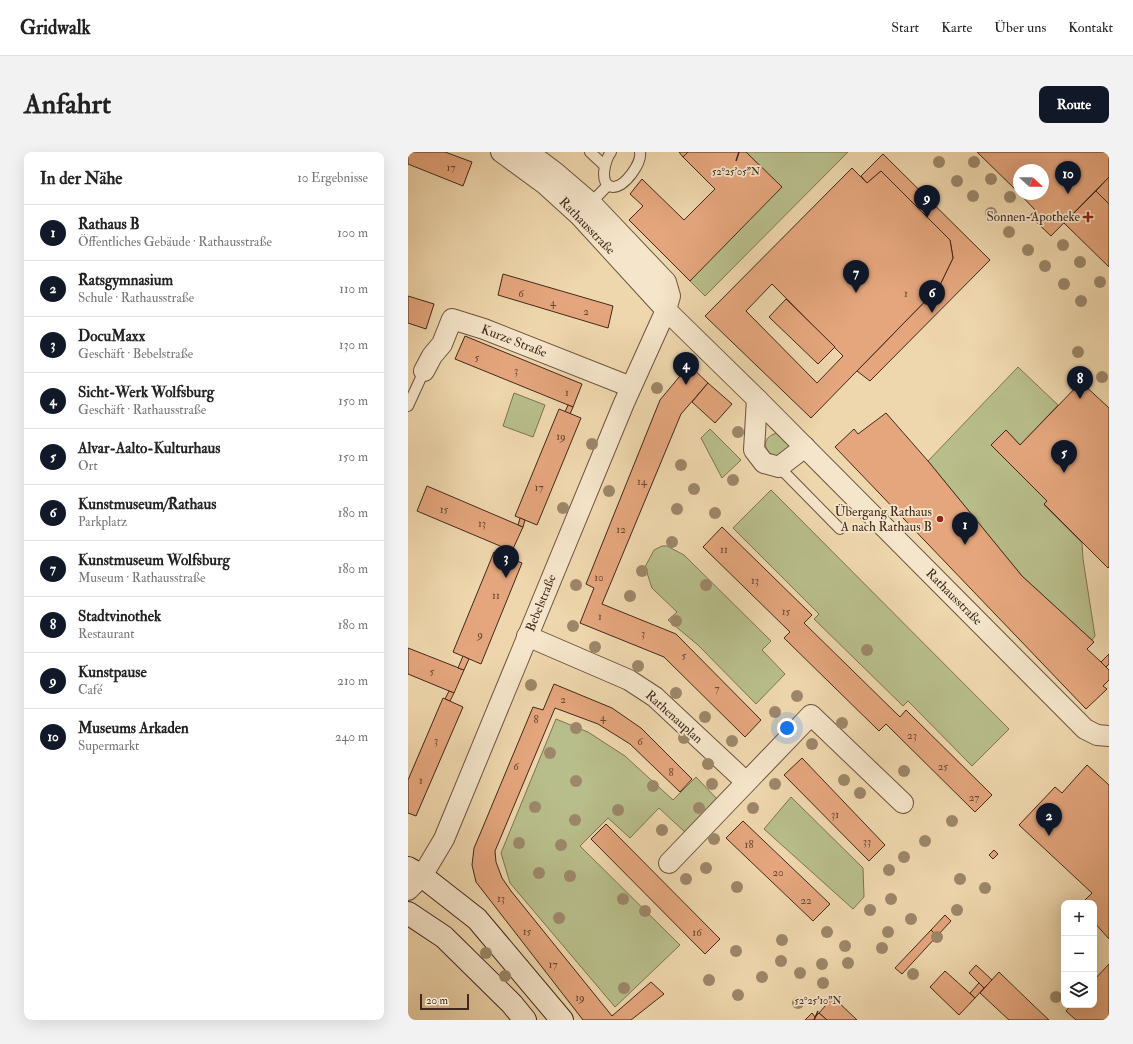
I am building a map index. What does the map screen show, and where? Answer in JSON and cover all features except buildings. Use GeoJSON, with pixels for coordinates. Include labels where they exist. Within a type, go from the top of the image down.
{"type":"FeatureCollection","features":[{"type":"Feature","properties":{"kind":"street","name":"Rathausstraße"},"geometry":{"type":"LineString","coordinates":[[501,152],[546,185],[585,209]]}},
{"type":"Feature","properties":{"kind":"street","name":"Rathausstraße"},"geometry":{"type":"LineString","coordinates":[[528,152],[556,173],[585,209],[666,282],[670,296],[666,310],[757,399],[1085,729],[1098,735],[1108,733]]}},
{"type":"Feature","properties":{"kind":"street","name":"Bebelstraße"},"geometry":{"type":"LineString","coordinates":[[412,878],[444,839],[631,387],[666,310]]}},
{"type":"Feature","properties":{"kind":"street","name":"Kurze Straße"},"geometry":{"type":"LineString","coordinates":[[424,371],[432,356],[442,344],[452,319],[484,329],[631,387]]}},
{"type":"Feature","properties":{"kind":"street"},"geometry":{"type":"LineString","coordinates":[[757,399],[754,450],[764,463],[779,467],[805,447]]}},
{"type":"Feature","properties":{"kind":"street","name":"Rathenauplan"},"geometry":{"type":"LineString","coordinates":[[527,636],[636,684],[655,697],[746,782]]}},
{"type":"Feature","properties":{"kind":"street"},"geometry":{"type":"LineString","coordinates":[[668,864],[811,715],[903,803]]}},
{"type":"Feature","properties":{"kind":"street"},"geometry":{"type":"LineString","coordinates":[[412,878],[477,919],[562,1020]]}},
{"type":"Feature","properties":{"kind":"street"},"geometry":{"type":"LineString","coordinates":[[408,913],[444,937],[512,1004],[525,1020]]}},
{"type":"Feature","properties":{"kind":"lane"},"geometry":{"type":"LineString","coordinates":[[590,152],[604,165]]}},
{"type":"Feature","properties":{"kind":"lane"},"geometry":{"type":"LineString","coordinates":[[611,152],[604,165],[604,176],[608,185],[612,187],[618,186],[624,182],[639,163],[641,156],[640,152]]}},
{"type":"Feature","properties":{"kind":"lane"},"geometry":{"type":"LineString","coordinates":[[585,209],[608,185]]}},
{"type":"Feature","properties":{"kind":"lane"},"geometry":{"type":"LineString","coordinates":[[408,406],[424,371]]}},
{"type":"Feature","properties":{"kind":"lane"},"geometry":{"type":"LineString","coordinates":[[779,467],[840,529]]}},
{"type":"Feature","properties":{"kind":"green space"},"geometry":{"type":"Polygon","coordinates":[[[746,152],[848,152],[705,296],[690,281],[746,152]]]}},
{"type":"Feature","properties":{"kind":"green space"},"geometry":{"type":"Polygon","coordinates":[[[1018,367],[1058,405],[1020,445],[1006,430],[1047,501],[1044,505],[1082,543],[1083,559],[1095,636],[1092,640],[1022,576],[928,461],[1018,367]]]}},
{"type":"Feature","properties":{"kind":"green space"},"geometry":{"type":"Polygon","coordinates":[[[514,393],[545,405],[533,437],[503,426],[514,393]]]}},
{"type":"Feature","properties":{"kind":"green space"},"geometry":{"type":"Polygon","coordinates":[[[710,429],[741,460],[722,478],[701,438],[710,429]]]}},
{"type":"Feature","properties":{"kind":"green space"},"geometry":{"type":"Polygon","coordinates":[[[777,433],[789,444],[785,452],[780,456],[774,456],[766,448],[766,442],[769,437],[777,433]]]}},
{"type":"Feature","properties":{"kind":"green space"},"geometry":{"type":"Polygon","coordinates":[[[771,490],[1009,729],[972,766],[908,701],[903,706],[814,619],[819,614],[733,528],[771,490]]]}},
{"type":"Feature","properties":{"kind":"green space"},"geometry":{"type":"Polygon","coordinates":[[[662,546],[667,546],[684,555],[771,641],[762,650],[785,674],[756,704],[698,645],[668,620],[677,612],[652,588],[645,567],[654,550],[662,546]]]}},
{"type":"Feature","properties":{"kind":"green space"},"geometry":{"type":"Polygon","coordinates":[[[556,719],[588,732],[625,756],[673,800],[696,777],[720,802],[688,835],[659,808],[630,838],[608,818],[580,846],[680,945],[615,1007],[510,883],[501,853],[556,719]]]}},
{"type":"Feature","properties":{"kind":"green space"},"geometry":{"type":"Polygon","coordinates":[[[791,797],[863,868],[864,897],[853,909],[764,829],[791,797]]]}},
{"type":"Feature","properties":{"kind":"place","name":"Museums Arkaden"},"geometry":{"type":"Point","coordinates":[1068,194]}},
{"type":"Feature","properties":{"kind":"place","name":"Sonnen-Apotheke"},"geometry":{"type":"Point","coordinates":[1088,217]}},
{"type":"Feature","properties":{"kind":"place","name":"Kunstpause"},"geometry":{"type":"Point","coordinates":[927,218]}},
{"type":"Feature","properties":{"kind":"place","name":"Kunstmuseum Wolfsburg"},"geometry":{"type":"Point","coordinates":[856,293]}},
{"type":"Feature","properties":{"kind":"place","name":"Kunstmuseum/Rathaus"},"geometry":{"type":"Point","coordinates":[932,313]}},
{"type":"Feature","properties":{"kind":"place","name":"Sicht-Werk Wolfsburg"},"geometry":{"type":"Point","coordinates":[686,385]}},
{"type":"Feature","properties":{"kind":"place","name":"Stadtvinothek"},"geometry":{"type":"Point","coordinates":[1080,399]}},
{"type":"Feature","properties":{"kind":"place","name":"Alvar-Aalto-Kulturhaus"},"geometry":{"type":"Point","coordinates":[1064,473]}},
{"type":"Feature","properties":{"kind":"place","name":"Übergang Rathaus A nach Rathaus B"},"geometry":{"type":"Point","coordinates":[940,519]}},
{"type":"Feature","properties":{"kind":"place","name":"Rathaus B"},"geometry":{"type":"Point","coordinates":[965,545]}},
{"type":"Feature","properties":{"kind":"place","name":"DocuMaxx"},"geometry":{"type":"Point","coordinates":[506,578]}},
{"type":"Feature","properties":{"kind":"place","name":"Ratsgymnasium"},"geometry":{"type":"Point","coordinates":[1049,836]}}]}
